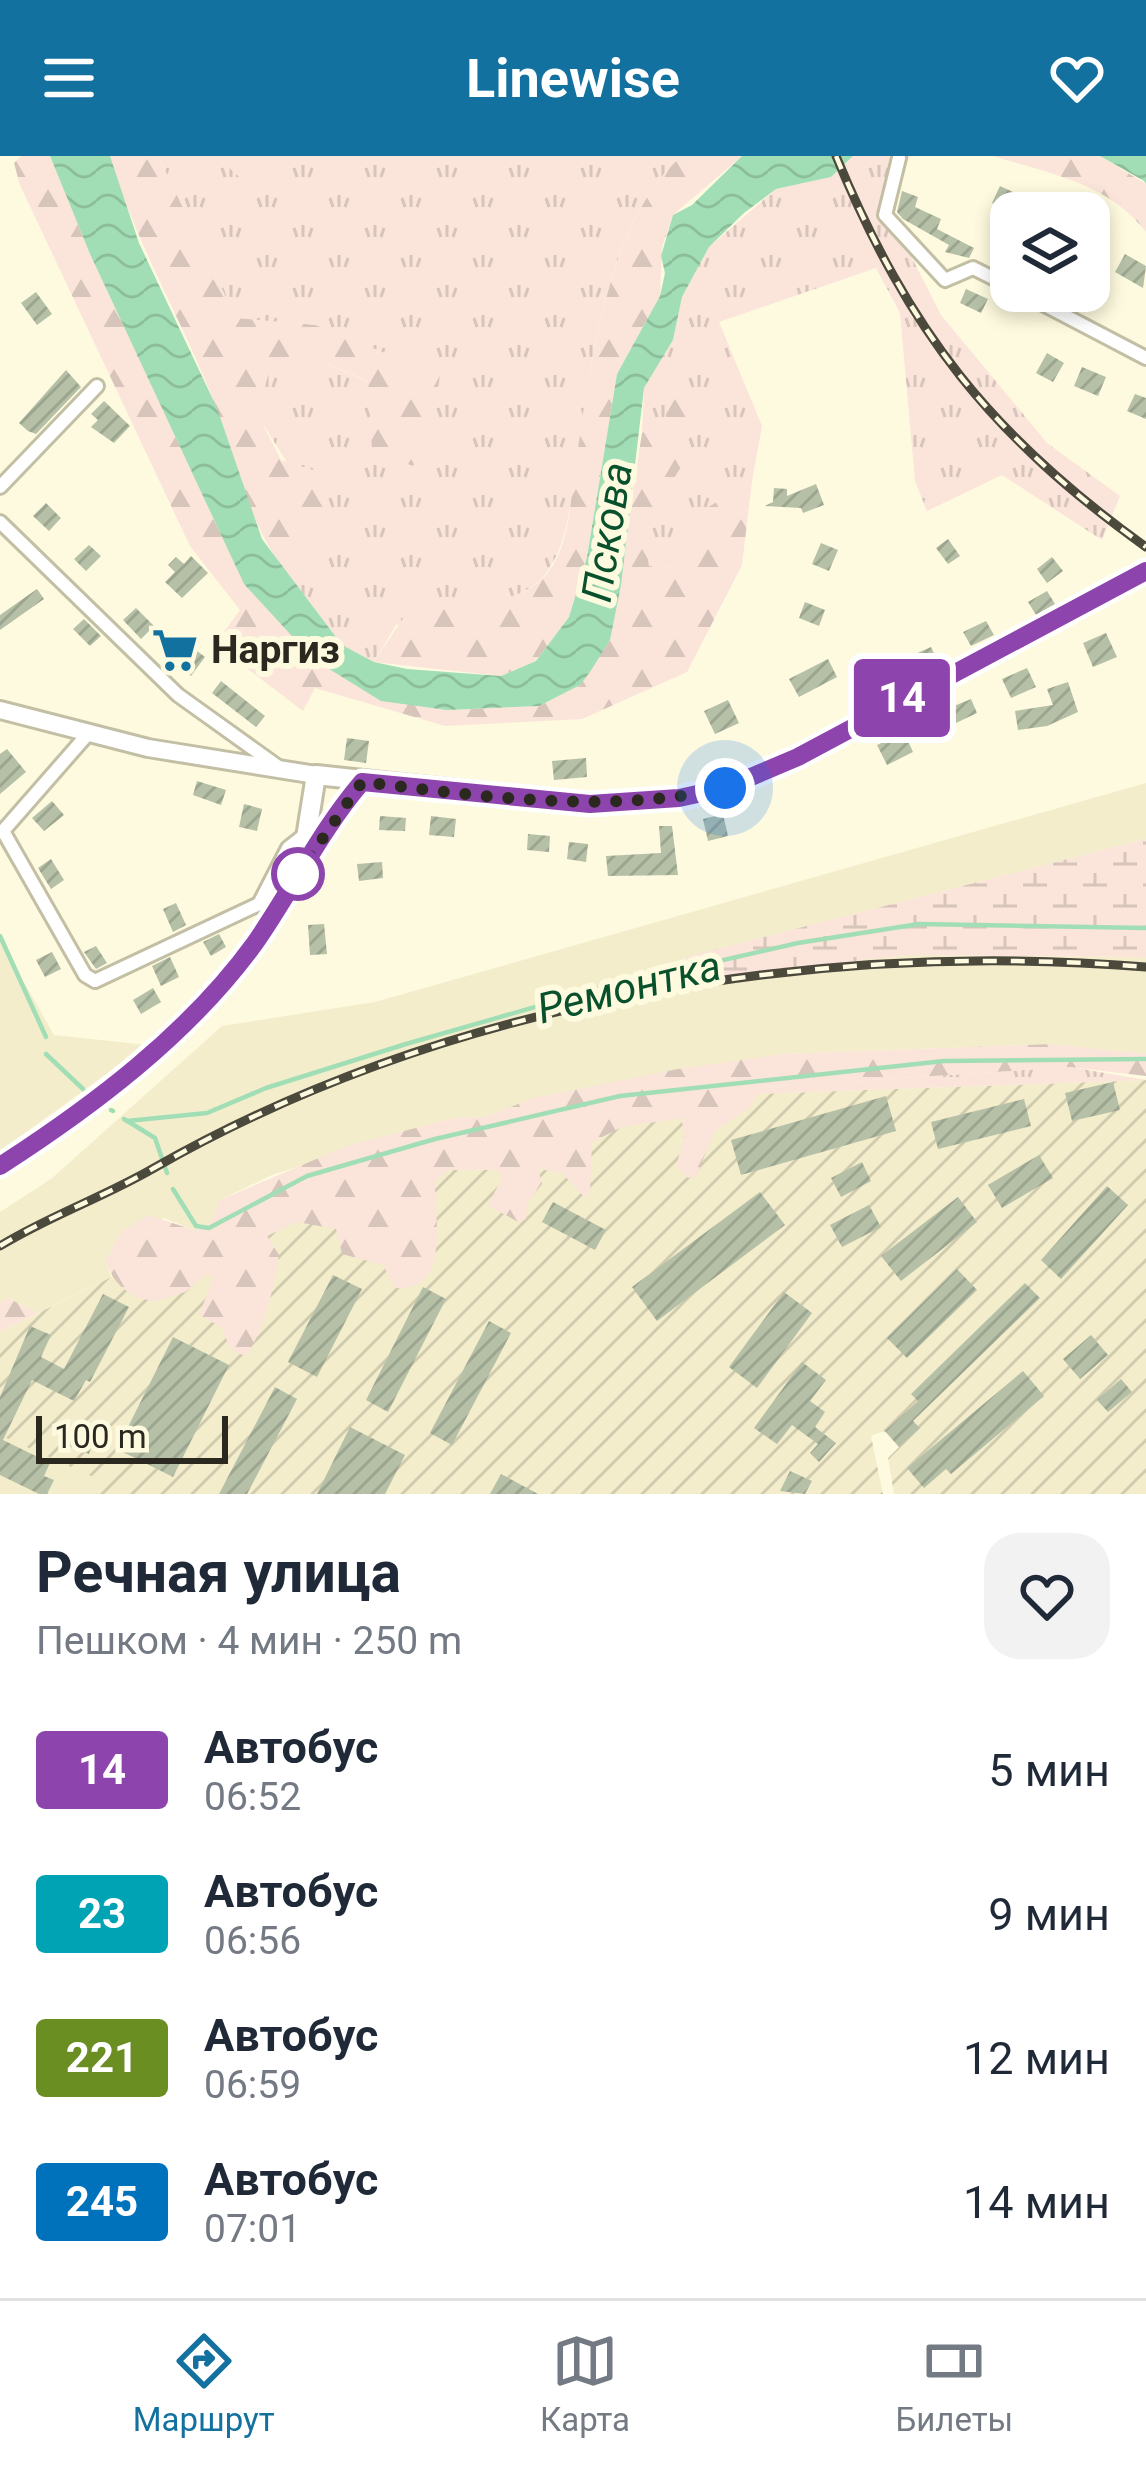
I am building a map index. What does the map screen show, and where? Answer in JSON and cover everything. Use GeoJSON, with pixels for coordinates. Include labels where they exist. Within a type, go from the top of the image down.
{"type":"FeatureCollection","features":[{"type":"Feature","properties":{"kind":"main road"},"geometry":{"type":"LineString","coordinates":[[301,868],[316,775],[590,804],[679,798],[725,788],[798,757],[1146,571]]}},
{"type":"Feature","properties":{"kind":"main road"},"geometry":{"type":"LineString","coordinates":[[0,1166],[59,1128],[152,1054],[217,991],[253,946],[362,782]]}},
{"type":"Feature","properties":{"kind":"street"},"geometry":{"type":"LineString","coordinates":[[899,158],[885,215],[945,280],[973,268],[990,276]]}},
{"type":"Feature","properties":{"kind":"street"},"geometry":{"type":"LineString","coordinates":[[1059,312],[1146,358]]}},
{"type":"Feature","properties":{"kind":"street"},"geometry":{"type":"LineString","coordinates":[[0,487],[98,386]]}},
{"type":"Feature","properties":{"kind":"street"},"geometry":{"type":"LineString","coordinates":[[0,522],[211,724],[284,769]]}},
{"type":"Feature","properties":{"kind":"street"},"geometry":{"type":"LineString","coordinates":[[0,710],[87,735],[316,775]]}},
{"type":"Feature","properties":{"kind":"street"},"geometry":{"type":"LineString","coordinates":[[87,735],[3,831],[85,975],[95,981],[259,904],[288,848],[307,833]]}},
{"type":"Feature","properties":{"kind":"shaded area"},"geometry":{"type":"Polygon","coordinates":[[[1146,783],[1146,839],[687,957],[680,971],[705,979],[907,955],[1146,957],[1146,1054],[1050,1044],[783,1054],[543,1096],[484,1117],[445,1120],[272,1175],[220,1200],[209,1228],[194,1230],[164,1218],[106,1261],[111,1277],[38,1313],[8,1298],[0,1303],[0,1212],[51,1179],[222,1026],[375,1002],[1146,783]]]}},
{"type":"Feature","properties":{"kind":"shaded area"},"geometry":{"type":"Polygon","coordinates":[[[0,940],[54,1035],[147,1045],[0,1151],[0,940]]]}},
{"type":"Feature","properties":{"kind":"shaded area"},"geometry":{"type":"Polygon","coordinates":[[[1146,1080],[1146,1494],[894,1494],[888,1458],[899,1447],[884,1431],[871,1436],[883,1494],[94,1494],[100,1480],[0,1435],[0,1332],[298,1185],[753,1094],[1146,1080]]]}},
{"type":"Feature","properties":{"kind":"shaded area"},"geometry":{"type":"Polygon","coordinates":[[[0,1435],[101,1480],[94,1494],[0,1494],[0,1435]]]}},
{"type":"Feature","properties":{"kind":"green space"},"geometry":{"type":"Polygon","coordinates":[[[21,156],[50,156],[90,254],[244,584],[275,614],[447,710],[539,706],[580,685],[610,640],[642,433],[666,422],[666,395],[682,379],[709,404],[686,443],[683,464],[643,527],[649,566],[670,568],[705,509],[752,481],[742,565],[687,672],[582,719],[445,726],[315,688],[303,711],[215,644],[240,610],[190,546],[20,185],[14,163],[21,156]]]}},
{"type":"Feature","properties":{"kind":"green space"},"geometry":{"type":"Polygon","coordinates":[[[110,156],[158,156],[236,318],[315,325],[440,375],[431,440],[413,466],[372,451],[368,381],[311,357],[268,375],[257,413],[281,460],[320,472],[333,537],[280,563],[269,546],[204,378],[133,222],[110,156]]]}},
{"type":"Feature","properties":{"kind":"green space"},"geometry":{"type":"Polygon","coordinates":[[[158,156],[682,156],[656,184],[619,257],[596,343],[567,523],[543,577],[496,603],[396,625],[374,662],[342,645],[280,563],[333,536],[256,413],[268,375],[311,357],[369,382],[372,451],[431,440],[315,325],[236,319],[158,156]]]}},
{"type":"Feature","properties":{"kind":"green space"},"geometry":{"type":"Polygon","coordinates":[[[225,156],[272,156],[256,177],[245,182],[227,166],[225,156]]]}},
{"type":"Feature","properties":{"kind":"green space"},"geometry":{"type":"Polygon","coordinates":[[[682,156],[742,156],[673,215],[662,247],[660,296],[617,374],[587,556],[569,617],[536,661],[501,676],[374,662],[416,599],[514,596],[550,570],[566,530],[594,350],[618,261],[634,220],[682,156]]]}},
{"type":"Feature","properties":{"kind":"green space"},"geometry":{"type":"Polygon","coordinates":[[[853,156],[911,156],[881,197],[941,315],[1047,443],[1120,496],[1102,540],[1002,475],[927,511],[915,481],[900,313],[876,268],[719,322],[762,426],[752,481],[705,510],[670,568],[649,566],[642,527],[683,464],[686,443],[667,422],[642,433],[644,388],[673,340],[682,297],[709,247],[776,189],[831,177],[853,156]]]}},
{"type":"Feature","properties":{"kind":"green space"},"geometry":{"type":"Polygon","coordinates":[[[993,156],[1100,156],[1146,184],[1146,232],[1110,199],[1110,192],[993,156]]]}},
{"type":"Feature","properties":{"kind":"green space"},"geometry":{"type":"Polygon","coordinates":[[[1146,839],[1146,957],[907,955],[705,979],[680,976],[686,957],[1146,839]]]}},
{"type":"Feature","properties":{"kind":"green space"},"geometry":{"type":"Polygon","coordinates":[[[1051,1044],[1146,1054],[1146,1076],[1070,1067],[762,1087],[749,1108],[715,1131],[696,1176],[688,1178],[676,1166],[685,1135],[681,1118],[622,1127],[592,1142],[590,1191],[585,1198],[562,1173],[538,1169],[542,1184],[527,1203],[526,1219],[518,1222],[488,1205],[502,1178],[498,1170],[448,1170],[435,1181],[437,1231],[432,1265],[413,1286],[395,1288],[383,1265],[342,1254],[336,1229],[297,1222],[267,1236],[279,1255],[277,1268],[263,1321],[245,1356],[231,1350],[221,1327],[199,1315],[214,1277],[207,1274],[185,1292],[154,1302],[124,1289],[106,1261],[121,1232],[148,1215],[194,1230],[208,1228],[220,1200],[347,1146],[454,1118],[484,1117],[534,1098],[783,1054],[1051,1044]]]}},
{"type":"Feature","properties":{"kind":"green space"},"geometry":{"type":"Polygon","coordinates":[[[1070,1067],[1146,1080],[753,1094],[762,1087],[1070,1067]]]}},
{"type":"Feature","properties":{"kind":"green space"},"geometry":{"type":"Polygon","coordinates":[[[8,1298],[38,1313],[0,1332],[0,1303],[8,1298]]]}},
{"type":"Feature","properties":{"kind":"water","name":"Пскова"},"geometry":{"type":"Polygon","coordinates":[[[50,156],[110,156],[139,243],[217,408],[262,539],[342,645],[374,662],[407,669],[501,676],[536,661],[569,617],[587,557],[617,374],[660,296],[665,273],[661,256],[673,215],[692,205],[742,156],[853,156],[831,177],[776,189],[744,213],[709,247],[682,297],[673,340],[644,388],[621,585],[610,640],[590,672],[580,685],[539,706],[447,710],[381,701],[313,659],[244,584],[90,254],[50,156]]]}},
{"type":"Feature","properties":{"kind":"water"},"geometry":{"type":"Polygon","coordinates":[[[1100,156],[1146,156],[1146,184],[1144,181],[1100,156]]]}},
{"type":"Feature","properties":{"kind":"building"},"geometry":{"type":"Polygon","coordinates":[[[902,191],[918,197],[915,207],[941,219],[937,229],[974,248],[969,258],[945,252],[949,245],[903,219],[897,212],[902,191]]]}},
{"type":"Feature","properties":{"kind":"building"},"geometry":{"type":"Polygon","coordinates":[[[1125,254],[1146,266],[1143,288],[1115,272],[1125,254]]]}},
{"type":"Feature","properties":{"kind":"building"},"geometry":{"type":"Polygon","coordinates":[[[966,289],[988,299],[981,313],[960,303],[966,289]]]}},
{"type":"Feature","properties":{"kind":"building"},"geometry":{"type":"Polygon","coordinates":[[[36,292],[52,314],[37,325],[21,303],[36,292]]]}},
{"type":"Feature","properties":{"kind":"building"},"geometry":{"type":"Polygon","coordinates":[[[1047,353],[1064,363],[1053,382],[1036,373],[1047,353]]]}},
{"type":"Feature","properties":{"kind":"building"},"geometry":{"type":"Polygon","coordinates":[[[1082,367],[1106,377],[1098,396],[1074,386],[1082,367]]]}},
{"type":"Feature","properties":{"kind":"building"},"geometry":{"type":"Polygon","coordinates":[[[66,370],[81,387],[36,434],[28,431],[19,423],[66,370]]]}},
{"type":"Feature","properties":{"kind":"building"},"geometry":{"type":"Polygon","coordinates":[[[1135,394],[1146,398],[1146,419],[1127,411],[1135,394]]]}},
{"type":"Feature","properties":{"kind":"building"},"geometry":{"type":"Polygon","coordinates":[[[104,401],[130,426],[114,443],[91,427],[98,420],[91,414],[104,401]]]}},
{"type":"Feature","properties":{"kind":"building"},"geometry":{"type":"Polygon","coordinates":[[[816,484],[824,505],[803,513],[801,508],[765,506],[773,502],[774,488],[787,489],[787,496],[816,484]]]}},
{"type":"Feature","properties":{"kind":"building"},"geometry":{"type":"Polygon","coordinates":[[[46,503],[61,518],[49,531],[33,516],[46,503]]]}},
{"type":"Feature","properties":{"kind":"building"},"geometry":{"type":"Polygon","coordinates":[[[948,539],[960,556],[948,564],[936,548],[948,539]]]}},
{"type":"Feature","properties":{"kind":"building"},"geometry":{"type":"Polygon","coordinates":[[[821,543],[838,550],[829,571],[812,564],[821,543]]]}},
{"type":"Feature","properties":{"kind":"building"},"geometry":{"type":"Polygon","coordinates":[[[89,545],[101,556],[86,571],[74,559],[89,545]]]}},
{"type":"Feature","properties":{"kind":"building"},"geometry":{"type":"Polygon","coordinates":[[[191,556],[208,573],[182,598],[165,582],[175,572],[168,565],[176,557],[184,564],[191,556]]]}},
{"type":"Feature","properties":{"kind":"building"},"geometry":{"type":"Polygon","coordinates":[[[1052,557],[1063,571],[1047,583],[1037,569],[1052,557]]]}},
{"type":"Feature","properties":{"kind":"building"},"geometry":{"type":"Polygon","coordinates":[[[37,589],[44,599],[0,630],[0,615],[37,589]]]}},
{"type":"Feature","properties":{"kind":"building"},"geometry":{"type":"Polygon","coordinates":[[[1047,591],[1055,604],[1036,615],[1028,602],[1047,591]]]}},
{"type":"Feature","properties":{"kind":"building"},"geometry":{"type":"Polygon","coordinates":[[[805,602],[825,610],[819,626],[799,618],[805,602]]]}},
{"type":"Feature","properties":{"kind":"building"},"geometry":{"type":"Polygon","coordinates":[[[136,608],[154,626],[141,639],[123,620],[136,608]]]}},
{"type":"Feature","properties":{"kind":"building"},"geometry":{"type":"Polygon","coordinates":[[[84,619],[101,636],[90,646],[73,629],[84,619]]]}},
{"type":"Feature","properties":{"kind":"building"},"geometry":{"type":"Polygon","coordinates":[[[986,621],[994,635],[971,646],[963,632],[986,621]]]}},
{"type":"Feature","properties":{"kind":"building"},"geometry":{"type":"Polygon","coordinates":[[[1106,633],[1117,657],[1093,667],[1083,643],[1106,633]]]}},
{"type":"Feature","properties":{"kind":"building"},"geometry":{"type":"Polygon","coordinates":[[[176,635],[205,657],[191,676],[162,653],[176,635]]]}},
{"type":"Feature","properties":{"kind":"building"},"geometry":{"type":"Polygon","coordinates":[[[931,647],[938,662],[912,675],[904,659],[931,647]]]}},
{"type":"Feature","properties":{"kind":"building"},"geometry":{"type":"Polygon","coordinates":[[[828,659],[837,677],[799,697],[789,679],[828,659]]]}},
{"type":"Feature","properties":{"kind":"building"},"geometry":{"type":"Polygon","coordinates":[[[1027,668],[1036,687],[1011,698],[1002,679],[1027,668]]]}},
{"type":"Feature","properties":{"kind":"building"},"geometry":{"type":"Polygon","coordinates":[[[221,681],[265,716],[256,727],[212,693],[221,681]]]}},
{"type":"Feature","properties":{"kind":"building"},"geometry":{"type":"Polygon","coordinates":[[[1068,682],[1078,712],[1047,726],[1018,730],[1015,711],[1053,705],[1047,689],[1068,682]]]}},
{"type":"Feature","properties":{"kind":"building"},"geometry":{"type":"Polygon","coordinates":[[[971,699],[977,713],[956,723],[949,708],[971,699]]]}},
{"type":"Feature","properties":{"kind":"building"},"geometry":{"type":"Polygon","coordinates":[[[728,700],[739,723],[715,734],[704,711],[728,700]]]}},
{"type":"Feature","properties":{"kind":"building"},"geometry":{"type":"Polygon","coordinates":[[[904,732],[913,752],[887,765],[877,745],[904,732]]]}},
{"type":"Feature","properties":{"kind":"building"},"geometry":{"type":"Polygon","coordinates":[[[347,738],[369,741],[366,763],[344,760],[347,738]]]}},
{"type":"Feature","properties":{"kind":"building"},"geometry":{"type":"Polygon","coordinates":[[[7,749],[26,772],[0,794],[0,754],[7,749]]]}},
{"type":"Feature","properties":{"kind":"building"},"geometry":{"type":"Polygon","coordinates":[[[586,758],[587,777],[554,780],[552,761],[586,758]]]}},
{"type":"Feature","properties":{"kind":"building"},"geometry":{"type":"Polygon","coordinates":[[[197,781],[226,790],[221,805],[193,795],[197,781]]]}},
{"type":"Feature","properties":{"kind":"building"},"geometry":{"type":"Polygon","coordinates":[[[52,801],[64,815],[44,831],[32,818],[52,801]]]}},
{"type":"Feature","properties":{"kind":"building"},"geometry":{"type":"Polygon","coordinates":[[[244,804],[262,809],[257,831],[239,827],[244,804]]]}},
{"type":"Feature","properties":{"kind":"building"},"geometry":{"type":"Polygon","coordinates":[[[723,814],[728,836],[708,841],[703,819],[723,814]]]}},
{"type":"Feature","properties":{"kind":"building"},"geometry":{"type":"Polygon","coordinates":[[[380,816],[406,818],[405,831],[379,830],[380,816]]]}},
{"type":"Feature","properties":{"kind":"building"},"geometry":{"type":"Polygon","coordinates":[[[431,816],[456,819],[454,837],[429,835],[431,816]]]}},
{"type":"Feature","properties":{"kind":"building"},"geometry":{"type":"Polygon","coordinates":[[[659,826],[672,826],[678,875],[608,876],[606,856],[661,853],[659,826]]]}},
{"type":"Feature","properties":{"kind":"building"},"geometry":{"type":"Polygon","coordinates":[[[528,834],[550,836],[549,852],[527,850],[528,834]]]}},
{"type":"Feature","properties":{"kind":"building"},"geometry":{"type":"Polygon","coordinates":[[[569,842],[588,844],[586,862],[567,859],[569,842]]]}},
{"type":"Feature","properties":{"kind":"building"},"geometry":{"type":"Polygon","coordinates":[[[51,859],[64,880],[51,889],[38,868],[51,859]]]}},
{"type":"Feature","properties":{"kind":"building"},"geometry":{"type":"Polygon","coordinates":[[[382,862],[383,878],[359,881],[357,864],[382,862]]]}},
{"type":"Feature","properties":{"kind":"building"},"geometry":{"type":"Polygon","coordinates":[[[176,903],[186,925],[173,932],[163,909],[176,903]]]}},
{"type":"Feature","properties":{"kind":"building"},"geometry":{"type":"Polygon","coordinates":[[[324,924],[327,954],[310,955],[308,925],[324,924]]]}},
{"type":"Feature","properties":{"kind":"building"},"geometry":{"type":"Polygon","coordinates":[[[219,934],[226,947],[211,956],[203,942],[219,934]]]}},
{"type":"Feature","properties":{"kind":"building"},"geometry":{"type":"Polygon","coordinates":[[[96,946],[107,963],[96,969],[84,952],[96,946]]]}},
{"type":"Feature","properties":{"kind":"building"},"geometry":{"type":"Polygon","coordinates":[[[52,952],[61,969],[45,977],[36,960],[52,952]]]}},
{"type":"Feature","properties":{"kind":"building"},"geometry":{"type":"Polygon","coordinates":[[[170,957],[179,977],[161,986],[152,966],[170,957]]]}},
{"type":"Feature","properties":{"kind":"building"},"geometry":{"type":"Polygon","coordinates":[[[153,988],[161,1002],[141,1014],[133,1000],[153,988]]]}},
{"type":"Feature","properties":{"kind":"building"},"geometry":{"type":"Polygon","coordinates":[[[1113,1082],[1120,1110],[1072,1121],[1065,1093],[1113,1082]]]}},
{"type":"Feature","properties":{"kind":"building"},"geometry":{"type":"Polygon","coordinates":[[[886,1096],[896,1131],[741,1175],[731,1140],[886,1096]]]}},
{"type":"Feature","properties":{"kind":"building"},"geometry":{"type":"Polygon","coordinates":[[[1024,1099],[1031,1126],[938,1149],[931,1122],[1024,1099]]]}},
{"type":"Feature","properties":{"kind":"building"},"geometry":{"type":"Polygon","coordinates":[[[1039,1155],[1053,1178],[1002,1208],[988,1185],[1039,1155]]]}},
{"type":"Feature","properties":{"kind":"building"},"geometry":{"type":"Polygon","coordinates":[[[862,1162],[871,1181],[841,1197],[831,1178],[862,1162]]]}},
{"type":"Feature","properties":{"kind":"building"},"geometry":{"type":"Polygon","coordinates":[[[1107,1186],[1128,1205],[1061,1279],[1041,1260],[1107,1186]]]}},
{"type":"Feature","properties":{"kind":"building"},"geometry":{"type":"Polygon","coordinates":[[[760,1192],[785,1225],[657,1321],[632,1287],[760,1192]]]}},
{"type":"Feature","properties":{"kind":"building"},"geometry":{"type":"Polygon","coordinates":[[[958,1197],[977,1222],[901,1281],[881,1256],[958,1197]]]}},
{"type":"Feature","properties":{"kind":"building"},"geometry":{"type":"Polygon","coordinates":[[[553,1202],[606,1230],[595,1250],[542,1222],[553,1202]]]}},
{"type":"Feature","properties":{"kind":"building"},"geometry":{"type":"Polygon","coordinates":[[[869,1205],[881,1227],[842,1247],[830,1225],[869,1205]]]}},
{"type":"Feature","properties":{"kind":"building"},"geometry":{"type":"Polygon","coordinates":[[[957,1269],[977,1290],[907,1358],[887,1338],[957,1269]]]}},
{"type":"Feature","properties":{"kind":"building"},"geometry":{"type":"Polygon","coordinates":[[[333,1275],[362,1289],[317,1377],[288,1362],[333,1275]]]}},
{"type":"Feature","properties":{"kind":"building"},"geometry":{"type":"Polygon","coordinates":[[[1025,1283],[1040,1298],[913,1421],[920,1428],[899,1447],[885,1431],[918,1401],[911,1394],[1025,1283]]]}},
{"type":"Feature","properties":{"kind":"building"},"geometry":{"type":"Polygon","coordinates":[[[423,1287],[446,1299],[388,1412],[366,1400],[423,1287]]]}},
{"type":"Feature","properties":{"kind":"building"},"geometry":{"type":"Polygon","coordinates":[[[784,1292],[812,1313],[757,1388],[729,1367],[784,1292]]]}},
{"type":"Feature","properties":{"kind":"building"},"geometry":{"type":"Polygon","coordinates":[[[103,1294],[129,1307],[90,1382],[86,1380],[74,1401],[32,1380],[3,1440],[50,1463],[44,1476],[54,1480],[47,1494],[39,1494],[0,1475],[0,1397],[30,1326],[51,1335],[41,1357],[64,1369],[103,1294]]]}},
{"type":"Feature","properties":{"kind":"building"},"geometry":{"type":"Polygon","coordinates":[[[489,1321],[511,1333],[452,1445],[430,1433],[489,1321]]]}},
{"type":"Feature","properties":{"kind":"building"},"geometry":{"type":"Polygon","coordinates":[[[1091,1335],[1108,1355],[1080,1379],[1063,1359],[1091,1335]]]}},
{"type":"Feature","properties":{"kind":"building"},"geometry":{"type":"Polygon","coordinates":[[[173,1337],[229,1365],[173,1477],[117,1449],[173,1337]]]}},
{"type":"Feature","properties":{"kind":"building"},"geometry":{"type":"Polygon","coordinates":[[[802,1362],[826,1380],[810,1401],[825,1412],[815,1427],[836,1443],[819,1462],[810,1453],[818,1444],[792,1425],[777,1444],[754,1428],[802,1362]]]}},
{"type":"Feature","properties":{"kind":"building"},"geometry":{"type":"Polygon","coordinates":[[[1023,1371],[1044,1396],[951,1474],[946,1469],[924,1488],[907,1468],[1023,1371]]]}},
{"type":"Feature","properties":{"kind":"building"},"geometry":{"type":"Polygon","coordinates":[[[1121,1379],[1132,1392],[1108,1412],[1097,1400],[1121,1379]]]}},
{"type":"Feature","properties":{"kind":"building"},"geometry":{"type":"Polygon","coordinates":[[[275,1387],[297,1399],[247,1494],[219,1494],[275,1387]]]}},
{"type":"Feature","properties":{"kind":"building"},"geometry":{"type":"Polygon","coordinates":[[[350,1427],[405,1455],[385,1494],[317,1494],[350,1427]]]}},
{"type":"Feature","properties":{"kind":"building"},"geometry":{"type":"Polygon","coordinates":[[[73,1431],[94,1439],[89,1454],[68,1446],[73,1431]]]}},
{"type":"Feature","properties":{"kind":"building"},"geometry":{"type":"Polygon","coordinates":[[[790,1471],[812,1481],[805,1494],[780,1491],[790,1471]]]}},
{"type":"Feature","properties":{"kind":"building"},"geometry":{"type":"Polygon","coordinates":[[[501,1474],[538,1494],[490,1494],[501,1474]]]}},
{"type":"Feature","properties":{"kind":"waterway","name":"Ремонтка"},"geometry":{"type":"LineString","coordinates":[[127,1121],[207,1113],[266,1088],[406,1044],[605,987],[798,943],[919,924],[1146,928]]}},
{"type":"Feature","properties":{"kind":"waterway","name":"Ремонтка"},"geometry":{"type":"LineString","coordinates":[[0,936],[46,1037]]}},
{"type":"Feature","properties":{"kind":"waterway","name":"Ремонтка"},"geometry":{"type":"LineString","coordinates":[[46,1054],[83,1089]]}},
{"type":"Feature","properties":{"kind":"waterway"},"geometry":{"type":"LineString","coordinates":[[173,1189],[196,1226],[209,1228],[307,1176],[435,1139],[620,1096],[944,1061],[1146,1059]]}},
{"type":"Feature","properties":{"kind":"waterway"},"geometry":{"type":"LineString","coordinates":[[124,1119],[155,1138],[167,1173]]}},
{"type":"Feature","properties":{"kind":"railway"},"geometry":{"type":"LineString","coordinates":[[836,156],[893,276],[960,376],[1042,464],[1146,547]]}},
{"type":"Feature","properties":{"kind":"railway"},"geometry":{"type":"LineString","coordinates":[[0,1246],[267,1111],[385,1063],[508,1024],[634,995],[763,975],[891,964],[1020,961],[1146,967]]}},
{"type":"Feature","properties":{"kind":"bus line","name":"14"},"geometry":{"type":"LineString","coordinates":[[0,1166],[59,1128],[152,1054],[217,991],[253,946],[337,811],[362,782],[590,804],[679,798],[725,788],[798,757],[1146,571]]}},
{"type":"Feature","properties":{"kind":"place","name":"Наргиз"},"geometry":{"type":"Point","coordinates":[175,650]}},
{"type":"Feature","properties":{"kind":"route"},"geometry":{"type":"LineString","coordinates":[[298,874],[337,811],[362,782],[590,804],[679,798],[725,788]]}}]}
